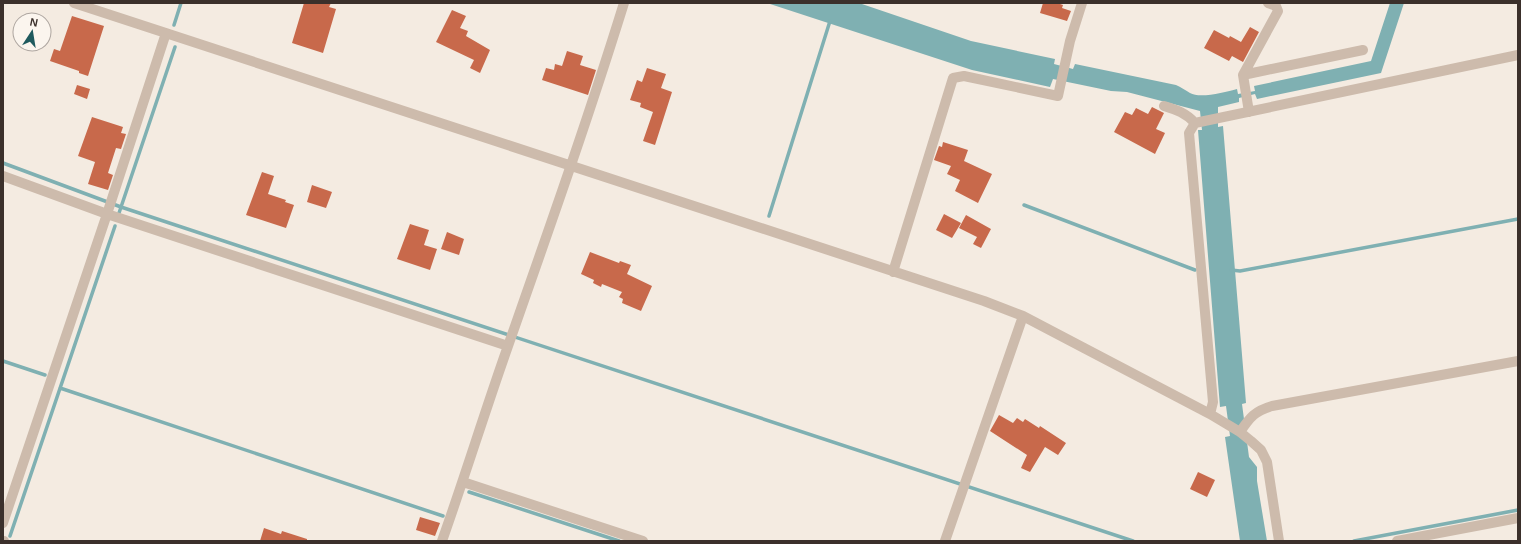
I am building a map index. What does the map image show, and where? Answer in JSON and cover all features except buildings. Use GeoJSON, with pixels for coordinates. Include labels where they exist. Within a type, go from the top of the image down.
{"type":"FeatureCollection","features":[{"type":"Feature","properties":{"kind":"street"},"geometry":{"type":"LineString","coordinates":[[74,3],[984,301],[1023,316],[1225,422],[1251,441],[1261,450],[1267,462],[1279,541]]}},
{"type":"Feature","properties":{"kind":"street"},"geometry":{"type":"LineString","coordinates":[[442,541],[509,343],[572,166],[624,3]]}},
{"type":"Feature","properties":{"kind":"street"},"geometry":{"type":"LineString","coordinates":[[893,272],[953,78],[964,76],[1058,96],[1065,63],[1082,3]]}},
{"type":"Feature","properties":{"kind":"street"},"geometry":{"type":"LineString","coordinates":[[1249,112],[1243,75],[1278,11],[1276,6],[1268,3]]}},
{"type":"Feature","properties":{"kind":"street"},"geometry":{"type":"LineString","coordinates":[[3,523],[113,197],[166,33]]}},
{"type":"Feature","properties":{"kind":"street"},"geometry":{"type":"LineString","coordinates":[[1243,75],[1362,50]]}},
{"type":"Feature","properties":{"kind":"street"},"geometry":{"type":"LineString","coordinates":[[1210,414],[1213,402],[1189,133],[1197,123],[1518,55]]}},
{"type":"Feature","properties":{"kind":"street"},"geometry":{"type":"LineString","coordinates":[[1164,106],[1188,115],[1197,123]]}},
{"type":"Feature","properties":{"kind":"street"},"geometry":{"type":"LineString","coordinates":[[3,176],[509,343]]}},
{"type":"Feature","properties":{"kind":"street"},"geometry":{"type":"LineString","coordinates":[[945,541],[1023,316]]}},
{"type":"Feature","properties":{"kind":"street"},"geometry":{"type":"LineString","coordinates":[[1240,432],[1249,418],[1260,410],[1272,406],[1518,361]]}},
{"type":"Feature","properties":{"kind":"street"},"geometry":{"type":"LineString","coordinates":[[463,482],[643,541]]}},
{"type":"Feature","properties":{"kind":"street"},"geometry":{"type":"LineString","coordinates":[[1397,541],[1518,518]]}},
{"type":"Feature","properties":{"kind":"water"},"geometry":{"type":"Polygon","coordinates":[[[767,3],[859,3],[971,41],[1055,59],[1054,64],[1073,69],[1075,64],[1176,85],[1194,95],[1200,95],[1237,89],[1238,94],[1255,91],[1254,86],[1371,61],[1390,3],[1404,3],[1381,73],[1257,99],[1255,94],[1239,98],[1239,102],[1218,107],[1218,127],[1223,126],[1246,403],[1242,404],[1249,457],[1257,467],[1257,481],[1267,541],[1240,541],[1225,437],[1230,436],[1226,406],[1220,407],[1198,130],[1202,130],[1200,111],[1127,92],[1111,91],[1053,79],[1050,87],[972,70],[767,3]]]}},
{"type":"Feature","properties":{"kind":"waterway"},"geometry":{"type":"LineString","coordinates":[[174,25],[181,3]]}},
{"type":"Feature","properties":{"kind":"waterway"},"geometry":{"type":"LineString","coordinates":[[769,216],[830,21]]}},
{"type":"Feature","properties":{"kind":"waterway"},"geometry":{"type":"LineString","coordinates":[[119,213],[175,47]]}},
{"type":"Feature","properties":{"kind":"waterway"},"geometry":{"type":"LineString","coordinates":[[3,163],[121,207],[1133,541]]}},
{"type":"Feature","properties":{"kind":"waterway"},"geometry":{"type":"LineString","coordinates":[[1024,205],[1195,270]]}},
{"type":"Feature","properties":{"kind":"waterway"},"geometry":{"type":"LineString","coordinates":[[1231,270],[1240,271],[1518,219]]}},
{"type":"Feature","properties":{"kind":"waterway"},"geometry":{"type":"LineString","coordinates":[[10,536],[115,226]]}},
{"type":"Feature","properties":{"kind":"waterway"},"geometry":{"type":"LineString","coordinates":[[3,361],[45,375]]}},
{"type":"Feature","properties":{"kind":"waterway"},"geometry":{"type":"LineString","coordinates":[[60,388],[443,516]]}},
{"type":"Feature","properties":{"kind":"waterway"},"geometry":{"type":"LineString","coordinates":[[469,492],[619,541]]}},
{"type":"Feature","properties":{"kind":"waterway"},"geometry":{"type":"LineString","coordinates":[[1354,541],[1518,510]]}}]}
